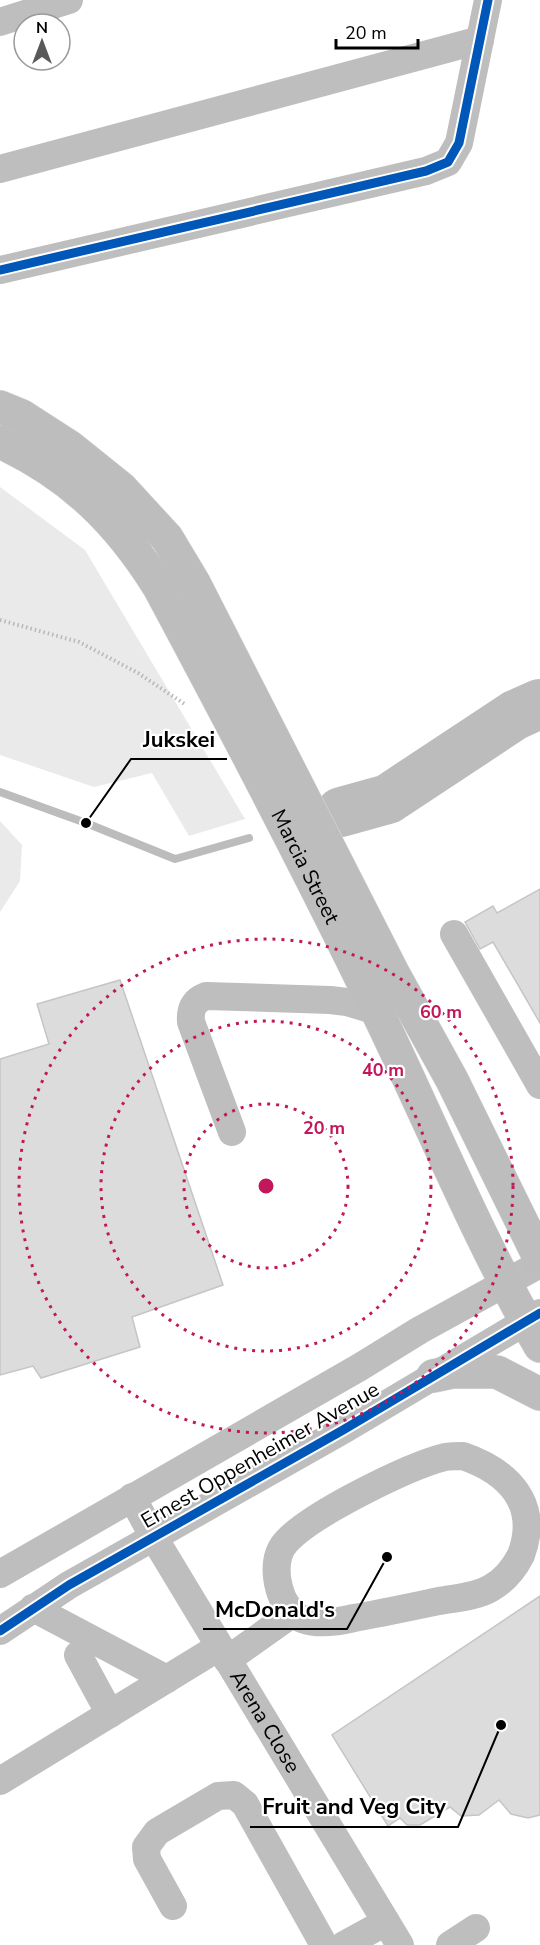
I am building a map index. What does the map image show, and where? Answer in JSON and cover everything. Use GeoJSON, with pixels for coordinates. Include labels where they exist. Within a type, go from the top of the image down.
{"type":"FeatureCollection","features":[{"type":"Feature","properties":{"kind":"main road","name":"Marcia Street"},"geometry":{"type":"LineString","coordinates":[[0,407],[22,416],[70,447],[121,488],[167,538],[194,583],[267,759],[340,902],[377,1011],[504,1282],[535,1327]]}},
{"type":"Feature","properties":{"kind":"main road","name":"Marcia Street"},"geometry":{"type":"LineString","coordinates":[[0,442],[66,480],[103,511],[142,560],[267,759]]}},
{"type":"Feature","properties":{"kind":"main road","name":"Marcia Street"},"geometry":{"type":"LineString","coordinates":[[340,902],[393,973],[452,1080],[540,1259]]}},
{"type":"Feature","properties":{"kind":"main road"},"geometry":{"type":"LineString","coordinates":[[433,1376],[452,1372],[497,1372],[540,1394]]}},
{"type":"Feature","properties":{"kind":"street"},"geometry":{"type":"LineString","coordinates":[[0,22],[69,0]]}},
{"type":"Feature","properties":{"kind":"street"},"geometry":{"type":"LineString","coordinates":[[0,270],[426,171],[448,162],[459,144],[488,0]]}},
{"type":"Feature","properties":{"kind":"street"},"geometry":{"type":"LineString","coordinates":[[0,169],[480,40]]}},
{"type":"Feature","properties":{"kind":"street"},"geometry":{"type":"LineString","coordinates":[[454,934],[540,1085]]}},
{"type":"Feature","properties":{"kind":"street"},"geometry":{"type":"LineString","coordinates":[[232,1132],[191,1022],[190,1012],[196,1002],[206,996],[330,1000],[353,1003],[377,1011]]}},
{"type":"Feature","properties":{"kind":"street","name":"Ernest Oppenheimer Avenue"},"geometry":{"type":"LineString","coordinates":[[0,1574],[504,1282],[540,1264]]}},
{"type":"Feature","properties":{"kind":"street","name":"Ernest Oppenheimer Avenue"},"geometry":{"type":"LineString","coordinates":[[0,1631],[33,1608],[153,1536],[333,1436],[433,1376],[535,1327]]}},
{"type":"Feature","properties":{"kind":"street"},"geometry":{"type":"LineString","coordinates":[[446,1456],[463,1456],[498,1471],[526,1500],[530,1530],[527,1545],[516,1566],[505,1579],[489,1589],[467,1596],[344,1620],[321,1622],[308,1620],[293,1613],[281,1593],[277,1578],[276,1565],[280,1550],[307,1524],[390,1479],[446,1456]]}},
{"type":"Feature","properties":{"kind":"street","name":"Arena Close"},"geometry":{"type":"LineString","coordinates":[[132,1497],[223,1654],[393,1933]]}},
{"type":"Feature","properties":{"kind":"street"},"geometry":{"type":"LineString","coordinates":[[33,1608],[167,1679]]}},
{"type":"Feature","properties":{"kind":"street"},"geometry":{"type":"LineString","coordinates":[[0,1781],[167,1679],[223,1654],[293,1613]]}},
{"type":"Feature","properties":{"kind":"street"},"geometry":{"type":"LineString","coordinates":[[78,1655],[110,1714]]}},
{"type":"Feature","properties":{"kind":"street"},"geometry":{"type":"LineString","coordinates":[[172,1906],[147,1859],[146,1847],[157,1832],[218,1796],[234,1795],[245,1804],[324,1945]]}},
{"type":"Feature","properties":{"kind":"street"},"geometry":{"type":"LineString","coordinates":[[450,1945],[476,1928]]}},
{"type":"Feature","properties":{"kind":"street"},"geometry":{"type":"LineString","coordinates":[[344,1945],[393,1933]]}},
{"type":"Feature","properties":{"kind":"path"},"geometry":{"type":"LineString","coordinates":[[0,620],[80,642],[138,673],[189,707]]}},
{"type":"Feature","properties":{"kind":"shaded area"},"geometry":{"type":"Polygon","coordinates":[[[0,487],[85,550],[245,819],[189,836],[152,773],[94,787],[0,755],[0,487]]]}},
{"type":"Feature","properties":{"kind":"shaded area"},"geometry":{"type":"Polygon","coordinates":[[[0,821],[22,845],[20,881],[0,912],[0,821]]]}},
{"type":"Feature","properties":{"kind":"building"},"geometry":{"type":"Polygon","coordinates":[[[540,889],[540,1023],[493,942],[480,949],[465,922],[493,906],[497,913],[540,889]]]}},
{"type":"Feature","properties":{"kind":"building"},"geometry":{"type":"Polygon","coordinates":[[[120,980],[223,1285],[132,1317],[140,1347],[41,1378],[33,1366],[0,1375],[0,1059],[49,1044],[37,1004],[120,980]]]}},
{"type":"Feature","properties":{"kind":"building"},"geometry":{"type":"Polygon","coordinates":[[[540,1596],[540,1815],[528,1818],[511,1814],[499,1800],[479,1815],[461,1816],[450,1807],[420,1825],[407,1825],[400,1818],[388,1826],[332,1735],[540,1596]]]}},
{"type":"Feature","properties":{"kind":"waterway"},"geometry":{"type":"LineString","coordinates":[[341,812],[388,799],[515,715],[540,704]]}},
{"type":"Feature","properties":{"kind":"waterway"},"geometry":{"type":"LineString","coordinates":[[0,792],[175,859],[249,838]]}},
{"type":"Feature","properties":{"kind":"cycle path"},"geometry":{"type":"LineString","coordinates":[[0,270],[426,171],[448,162],[459,143],[488,0]]}},
{"type":"Feature","properties":{"kind":"cycle path"},"geometry":{"type":"LineString","coordinates":[[0,1631],[69,1585],[343,1430],[540,1313]]}},
{"type":"Feature","properties":{"kind":"place","name":"Jukskei"},"geometry":{"type":"Point","coordinates":[86,823]}},
{"type":"Feature","properties":{"kind":"place","name":"McDonald's"},"geometry":{"type":"Point","coordinates":[387,1557]}},
{"type":"Feature","properties":{"kind":"place","name":"Fruit and Veg City"},"geometry":{"type":"Point","coordinates":[501,1725]}}]}
